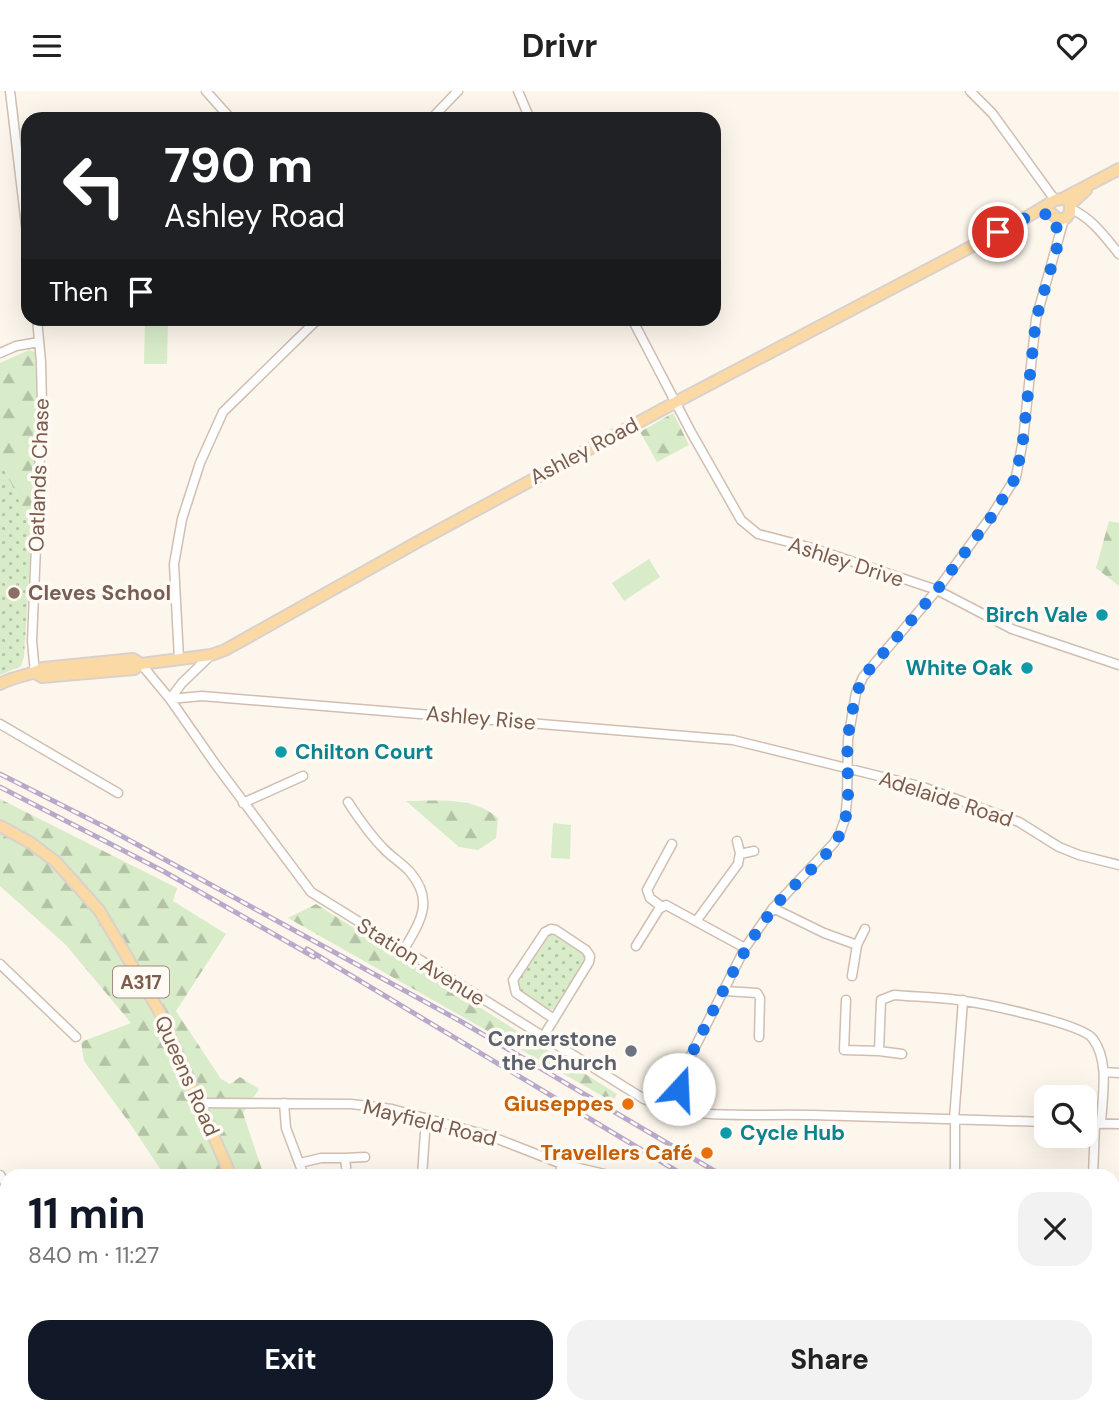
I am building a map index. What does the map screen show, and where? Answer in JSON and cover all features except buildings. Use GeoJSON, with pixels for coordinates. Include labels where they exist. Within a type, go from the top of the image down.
{"type":"FeatureCollection","features":[{"type":"Feature","properties":{"kind":"main road","name":"Ashley Road"},"geometry":{"type":"LineString","coordinates":[[0,684],[10,678],[35,673],[43,668],[133,659],[141,664],[211,655],[242,642],[421,540],[1022,219],[1061,209],[1097,181],[1119,169]]}},
{"type":"Feature","properties":{"kind":"main road","name":"Queens Road"},"geometry":{"type":"LineString","coordinates":[[0,826],[24,838],[56,862],[99,910],[158,1009],[228,1169]]}},
{"type":"Feature","properties":{"kind":"street"},"geometry":{"type":"LineString","coordinates":[[10,91],[21,183]]}},
{"type":"Feature","properties":{"kind":"street"},"geometry":{"type":"LineString","coordinates":[[205,91],[224,112]]}},
{"type":"Feature","properties":{"kind":"street"},"geometry":{"type":"LineString","coordinates":[[438,112],[458,91]]}},
{"type":"Feature","properties":{"kind":"street"},"geometry":{"type":"LineString","coordinates":[[518,91],[527,112]]}},
{"type":"Feature","properties":{"kind":"street"},"geometry":{"type":"LineString","coordinates":[[970,91],[992,113],[1061,209],[1086,219],[1098,228],[1119,254]]}},
{"type":"Feature","properties":{"kind":"street"},"geometry":{"type":"LineString","coordinates":[[644,1099],[659,1095],[673,1086],[680,1077],[746,948],[774,908],[822,857],[840,833],[847,800],[848,739],[856,693],[863,677],[937,590],[992,516],[1016,477],[1023,440],[1036,319],[1059,241],[1061,209]]}},
{"type":"Feature","properties":{"kind":"street","name":"Oatlands Chase"},"geometry":{"type":"LineString","coordinates":[[35,673],[32,641],[42,405],[38,326]]}},
{"type":"Feature","properties":{"kind":"street"},"geometry":{"type":"LineString","coordinates":[[179,659],[174,564],[182,519],[200,464],[223,412],[311,326]]}},
{"type":"Feature","properties":{"kind":"street","name":"Ashley Drive"},"geometry":{"type":"LineString","coordinates":[[636,326],[741,520],[758,534],[812,548],[937,590],[1012,629],[1119,664]]}},
{"type":"Feature","properties":{"kind":"street"},"geometry":{"type":"LineString","coordinates":[[0,353],[16,346],[39,342]]}},
{"type":"Feature","properties":{"kind":"street"},"geometry":{"type":"LineString","coordinates":[[170,699],[182,683],[211,655]]}},
{"type":"Feature","properties":{"kind":"street","name":"Station Avenue"},"geometry":{"type":"LineString","coordinates":[[141,664],[170,699],[243,803],[311,892],[644,1099],[686,1112],[1034,1122]]}},
{"type":"Feature","properties":{"kind":"street","name":"Ashley Rise"},"geometry":{"type":"LineString","coordinates":[[170,699],[202,696],[733,740],[848,769]]}},
{"type":"Feature","properties":{"kind":"street"},"geometry":{"type":"LineString","coordinates":[[0,723],[118,793]]}},
{"type":"Feature","properties":{"kind":"street","name":"Adelaide Road"},"geometry":{"type":"LineString","coordinates":[[848,769],[923,787],[957,799],[1019,822],[1059,847],[1119,865]]}},
{"type":"Feature","properties":{"kind":"street"},"geometry":{"type":"LineString","coordinates":[[243,803],[303,776]]}},
{"type":"Feature","properties":{"kind":"street"},"geometry":{"type":"LineString","coordinates":[[348,802],[370,834],[408,870],[422,888],[424,909],[403,951]]}},
{"type":"Feature","properties":{"kind":"street"},"geometry":{"type":"LineString","coordinates":[[697,921],[738,863],[740,855],[737,841]]}},
{"type":"Feature","properties":{"kind":"street"},"geometry":{"type":"LineString","coordinates":[[662,907],[650,898],[647,891],[672,844]]}},
{"type":"Feature","properties":{"kind":"street"},"geometry":{"type":"LineString","coordinates":[[740,855],[754,851]]}},
{"type":"Feature","properties":{"kind":"street"},"geometry":{"type":"LineString","coordinates":[[636,946],[666,905],[746,948]]}},
{"type":"Feature","properties":{"kind":"street"},"geometry":{"type":"LineString","coordinates":[[774,908],[824,933],[857,945]]}},
{"type":"Feature","properties":{"kind":"street"},"geometry":{"type":"LineString","coordinates":[[543,1037],[589,962],[590,956],[586,950],[551,929],[545,932],[513,981],[513,986],[516,993],[554,1019]]}},
{"type":"Feature","properties":{"kind":"street"},"geometry":{"type":"LineString","coordinates":[[852,976],[857,945],[865,929]]}},
{"type":"Feature","properties":{"kind":"street"},"geometry":{"type":"LineString","coordinates":[[0,964],[76,1037]]}},
{"type":"Feature","properties":{"kind":"street"},"geometry":{"type":"LineString","coordinates":[[725,991],[757,993],[760,998],[759,1037]]}},
{"type":"Feature","properties":{"kind":"street"},"geometry":{"type":"LineString","coordinates":[[879,1051],[880,1006],[881,1000],[888,996],[962,1000],[1055,1022],[1088,1033],[1100,1053],[1104,1072],[1094,1169]]}},
{"type":"Feature","properties":{"kind":"street"},"geometry":{"type":"LineString","coordinates":[[846,1000],[844,1050],[902,1054]]}},
{"type":"Feature","properties":{"kind":"street"},"geometry":{"type":"LineString","coordinates":[[955,1169],[962,1000]]}},
{"type":"Feature","properties":{"kind":"street"},"geometry":{"type":"LineString","coordinates":[[1104,1072],[1119,1073]]}},
{"type":"Feature","properties":{"kind":"street"},"geometry":{"type":"LineString","coordinates":[[680,1077],[680,1097],[686,1112]]}},
{"type":"Feature","properties":{"kind":"street","name":"Mayfield Road"},"geometry":{"type":"LineString","coordinates":[[199,1103],[351,1104],[392,1109],[490,1136],[562,1164],[583,1169]]}},
{"type":"Feature","properties":{"kind":"street"},"geometry":{"type":"LineString","coordinates":[[284,1103],[286,1128],[302,1169]]}},
{"type":"Feature","properties":{"kind":"street"},"geometry":{"type":"LineString","coordinates":[[422,1169],[426,1118]]}},
{"type":"Feature","properties":{"kind":"street"},"geometry":{"type":"LineString","coordinates":[[1098,1124],[1119,1124]]}},
{"type":"Feature","properties":{"kind":"street"},"geometry":{"type":"LineString","coordinates":[[345,1157],[346,1167]]}},
{"type":"Feature","properties":{"kind":"street"},"geometry":{"type":"LineString","coordinates":[[300,1163],[321,1158],[365,1157]]}},
{"type":"Feature","properties":{"kind":"street"},"geometry":{"type":"LineString","coordinates":[[561,1169],[562,1164]]}},
{"type":"Feature","properties":{"kind":"green space"},"geometry":{"type":"Polygon","coordinates":[[[145,326],[168,326],[167,364],[144,364],[145,326]]]}},
{"type":"Feature","properties":{"kind":"green space"},"geometry":{"type":"Polygon","coordinates":[[[29,350],[35,352],[38,435],[32,529],[0,459],[0,363],[29,350]]]}},
{"type":"Feature","properties":{"kind":"green space"},"geometry":{"type":"Polygon","coordinates":[[[673,413],[689,445],[657,462],[640,432],[673,413]]]}},
{"type":"Feature","properties":{"kind":"green space","name":"Cleves School"},"geometry":{"type":"Polygon","coordinates":[[[0,459],[32,529],[24,657],[21,666],[0,675],[0,459]]]}},
{"type":"Feature","properties":{"kind":"green space"},"geometry":{"type":"Polygon","coordinates":[[[1109,521],[1119,523],[1119,586],[1096,568],[1109,521]]]}},
{"type":"Feature","properties":{"kind":"green space"},"geometry":{"type":"Polygon","coordinates":[[[649,559],[660,577],[624,601],[612,583],[649,559]]]}},
{"type":"Feature","properties":{"kind":"green space"},"geometry":{"type":"Polygon","coordinates":[[[0,799],[177,888],[173,901],[226,934],[176,1011],[221,1079],[230,1084],[240,1077],[259,1089],[243,1113],[262,1169],[160,1169],[84,1061],[81,1042],[131,1023],[66,945],[0,886],[0,799]]]}},
{"type":"Feature","properties":{"kind":"green space"},"geometry":{"type":"Polygon","coordinates":[[[406,801],[454,801],[477,806],[498,818],[496,838],[478,850],[459,847],[406,801]]]}},
{"type":"Feature","properties":{"kind":"green space"},"geometry":{"type":"Polygon","coordinates":[[[553,823],[571,825],[570,859],[551,858],[553,823]]]}},
{"type":"Feature","properties":{"kind":"green space"},"geometry":{"type":"Polygon","coordinates":[[[316,904],[617,1094],[613,1102],[288,918],[316,904]]]}},
{"type":"Feature","properties":{"kind":"green space"},"geometry":{"type":"Polygon","coordinates":[[[553,932],[587,957],[561,1004],[549,1010],[518,991],[516,980],[547,934],[553,932]]]}},
{"type":"Feature","properties":{"kind":"railway"},"geometry":{"type":"LineString","coordinates":[[0,774],[107,828],[462,1022],[711,1169]]}},
{"type":"Feature","properties":{"kind":"railway"},"geometry":{"type":"LineString","coordinates":[[0,787],[163,871],[314,957]]}},
{"type":"Feature","properties":{"kind":"railway"},"geometry":{"type":"LineString","coordinates":[[307,949],[673,1169]]}},
{"type":"Feature","properties":{"kind":"place","name":"Cleves School"},"geometry":{"type":"Point","coordinates":[14,593]}},
{"type":"Feature","properties":{"kind":"place","name":"Birch Vale"},"geometry":{"type":"Point","coordinates":[1102,615]}},
{"type":"Feature","properties":{"kind":"place","name":"White Oak"},"geometry":{"type":"Point","coordinates":[1027,668]}},
{"type":"Feature","properties":{"kind":"place","name":"Chilton Court"},"geometry":{"type":"Point","coordinates":[281,752]}},
{"type":"Feature","properties":{"kind":"place","name":"Cornerstone the Church"},"geometry":{"type":"Point","coordinates":[631,1051]}},
{"type":"Feature","properties":{"kind":"place","name":"Giuseppes"},"geometry":{"type":"Point","coordinates":[628,1104]}},
{"type":"Feature","properties":{"kind":"place","name":"Cycle Hub"},"geometry":{"type":"Point","coordinates":[726,1133]}},
{"type":"Feature","properties":{"kind":"place","name":"Travellers Café"},"geometry":{"type":"Point","coordinates":[707,1153]}},
{"type":"Feature","properties":{"kind":"route"},"geometry":{"type":"LineString","coordinates":[[679,1089],[680,1077],[746,948],[787,892],[822,857],[840,833],[847,800],[848,739],[856,693],[863,677],[937,590],[992,516],[1016,477],[1023,440],[1036,319],[1059,241],[1055,219],[1051,213],[1022,219],[998,232]]}}]}
